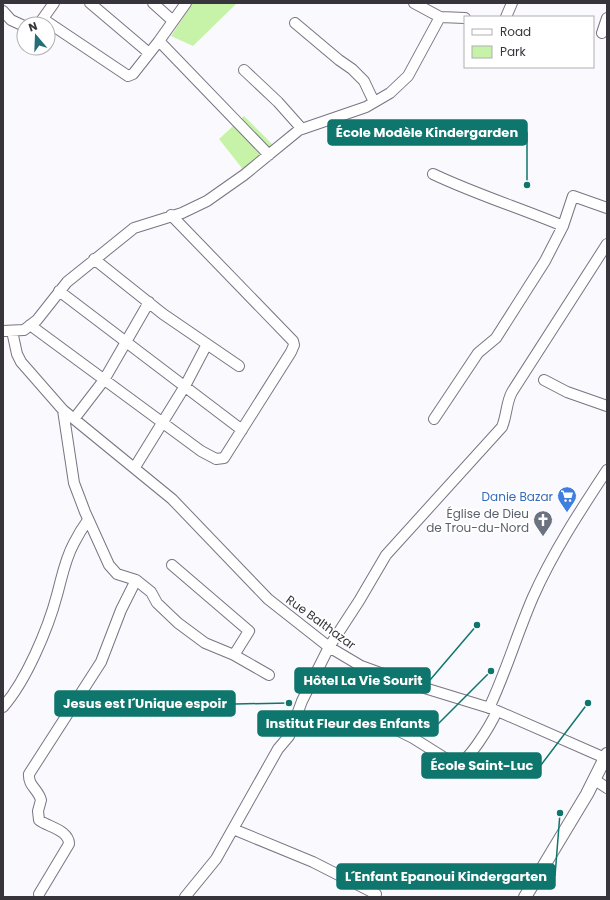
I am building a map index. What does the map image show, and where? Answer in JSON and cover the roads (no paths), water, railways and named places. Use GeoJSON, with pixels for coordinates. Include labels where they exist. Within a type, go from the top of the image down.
{"type":"FeatureCollection","features":[{"type":"Feature","properties":{"kind":"street"},"geometry":{"type":"LineString","coordinates":[[45,16],[54,3]]}},
{"type":"Feature","properties":{"kind":"street"},"geometry":{"type":"LineString","coordinates":[[90,3],[149,53]]}},
{"type":"Feature","properties":{"kind":"street"},"geometry":{"type":"LineString","coordinates":[[153,3],[173,21]]}},
{"type":"Feature","properties":{"kind":"street"},"geometry":{"type":"LineString","coordinates":[[56,31],[128,76],[133,74],[186,3]]}},
{"type":"Feature","properties":{"kind":"street"},"geometry":{"type":"LineString","coordinates":[[414,3],[440,17],[464,18]]}},
{"type":"Feature","properties":{"kind":"street"},"geometry":{"type":"LineString","coordinates":[[506,16],[512,3]]}},
{"type":"Feature","properties":{"kind":"street"},"geometry":{"type":"LineString","coordinates":[[3,11],[11,20],[16,22]]}},
{"type":"Feature","properties":{"kind":"street"},"geometry":{"type":"LineString","coordinates":[[8,331],[24,330],[37,320],[67,282],[134,228],[171,215],[182,213],[207,201],[244,175],[302,129],[366,107],[390,93],[408,76],[440,17]]}},
{"type":"Feature","properties":{"kind":"street"},"geometry":{"type":"LineString","coordinates":[[601,33],[607,18]]}},
{"type":"Feature","properties":{"kind":"street"},"geometry":{"type":"LineString","coordinates":[[295,23],[364,81],[374,102]]}},
{"type":"Feature","properties":{"kind":"street"},"geometry":{"type":"LineString","coordinates":[[158,41],[269,155]]}},
{"type":"Feature","properties":{"kind":"street"},"geometry":{"type":"LineString","coordinates":[[244,70],[278,102],[302,129]]}},
{"type":"Feature","properties":{"kind":"street"},"geometry":{"type":"LineString","coordinates":[[433,174],[466,189],[501,200],[563,226]]}},
{"type":"Feature","properties":{"kind":"street"},"geometry":{"type":"LineString","coordinates":[[434,419],[478,353],[496,338],[545,261],[563,226],[573,196],[607,208]]}},
{"type":"Feature","properties":{"kind":"street"},"geometry":{"type":"LineString","coordinates":[[30,325],[201,451],[219,459],[224,458],[294,345],[293,341],[171,215]]}},
{"type":"Feature","properties":{"kind":"street"},"geometry":{"type":"LineString","coordinates":[[185,897],[216,859],[278,749],[289,736],[302,701],[329,647],[359,601],[386,555],[502,427],[505,420],[506,405],[512,392],[583,279],[607,244]]}},
{"type":"Feature","properties":{"kind":"street"},"geometry":{"type":"LineString","coordinates":[[94,259],[149,302],[239,366]]}},
{"type":"Feature","properties":{"kind":"street"},"geometry":{"type":"LineString","coordinates":[[59,291],[242,430]]}},
{"type":"Feature","properties":{"kind":"street"},"geometry":{"type":"LineString","coordinates":[[74,419],[104,380],[149,302]]}},
{"type":"Feature","properties":{"kind":"street","name":"Rue Balthazar"},"geometry":{"type":"LineString","coordinates":[[8,331],[21,362],[63,410],[135,467],[172,499],[268,599],[329,647],[361,666],[405,682],[493,710],[606,756]]}},
{"type":"Feature","properties":{"kind":"street"},"geometry":{"type":"LineString","coordinates":[[135,467],[185,386],[207,344]]}},
{"type":"Feature","properties":{"kind":"street"},"geometry":{"type":"LineString","coordinates":[[544,380],[567,392],[607,406]]}},
{"type":"Feature","properties":{"kind":"street"},"geometry":{"type":"LineString","coordinates":[[63,410],[74,482],[88,520],[109,565],[118,574],[136,580],[151,592],[157,603],[205,643],[234,655],[269,675]]}},
{"type":"Feature","properties":{"kind":"street"},"geometry":{"type":"LineString","coordinates":[[379,721],[413,738],[456,765],[461,763],[489,728],[500,685],[537,590],[564,536],[607,470]]}},
{"type":"Feature","properties":{"kind":"street"},"geometry":{"type":"LineString","coordinates":[[3,707],[19,684],[44,633],[57,596],[64,566],[74,543],[88,520]]}},
{"type":"Feature","properties":{"kind":"street"},"geometry":{"type":"LineString","coordinates":[[172,565],[249,631],[234,655]]}},
{"type":"Feature","properties":{"kind":"street"},"geometry":{"type":"LineString","coordinates":[[40,894],[69,844],[69,840],[64,833],[39,820],[38,811],[41,800],[39,793],[30,784],[29,774],[101,662],[121,610],[136,580]]}},
{"type":"Feature","properties":{"kind":"street"},"geometry":{"type":"LineString","coordinates":[[526,897],[595,780],[606,756]]}},
{"type":"Feature","properties":{"kind":"street"},"geometry":{"type":"LineString","coordinates":[[595,780],[607,788]]}},
{"type":"Feature","properties":{"kind":"street"},"geometry":{"type":"LineString","coordinates":[[233,829],[314,862],[376,894]]}},
{"type":"Feature","properties":{"kind":"place","name":"École Modèle Kindergarden"},"geometry":{"type":"Point","coordinates":[527,185]}},
{"type":"Feature","properties":{"kind":"place","name":"Danie Bazar"},"geometry":{"type":"Point","coordinates":[567,513]}},
{"type":"Feature","properties":{"kind":"place","name":"Église de Dieu de Trou-du-Nord"},"geometry":{"type":"Point","coordinates":[543,537]}},
{"type":"Feature","properties":{"kind":"place","name":"Hôtel La Vie Sourit"},"geometry":{"type":"Point","coordinates":[477,625]}},
{"type":"Feature","properties":{"kind":"place","name":"Institut Fleur des Enfants"},"geometry":{"type":"Point","coordinates":[491,671]}},
{"type":"Feature","properties":{"kind":"place","name":"Jesus est l´Unique espoir"},"geometry":{"type":"Point","coordinates":[289,703]}},
{"type":"Feature","properties":{"kind":"place","name":"École Saint-Luc"},"geometry":{"type":"Point","coordinates":[588,703]}},
{"type":"Feature","properties":{"kind":"place","name":"L´Enfant Epanoui Kindergarten"},"geometry":{"type":"Point","coordinates":[560,813]}}]}
